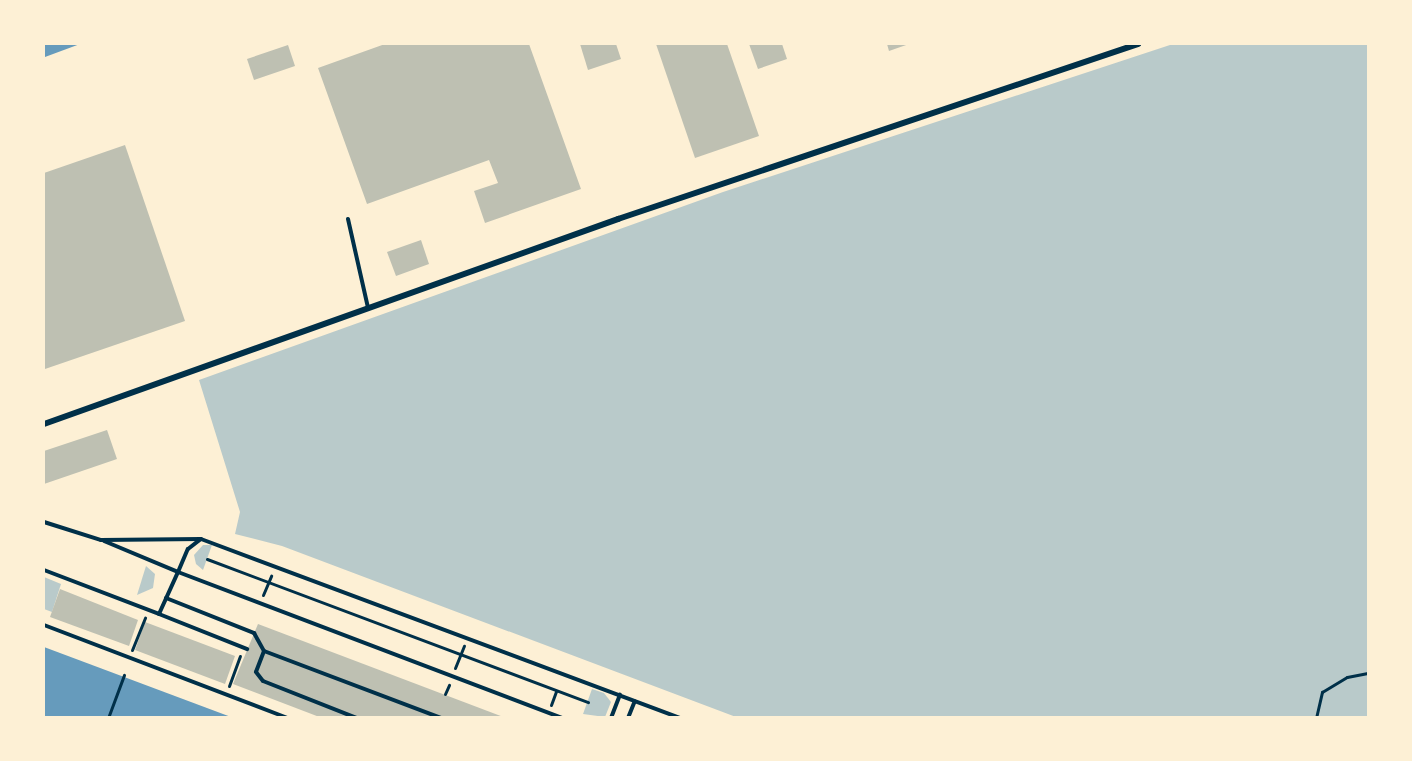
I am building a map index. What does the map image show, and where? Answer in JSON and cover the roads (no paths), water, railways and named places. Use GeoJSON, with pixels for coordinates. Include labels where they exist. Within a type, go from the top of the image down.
{"type":"FeatureCollection","features":[{"type":"Feature","properties":{"kind":"street"},"geometry":{"type":"LineString","coordinates":[[44,424],[618,219],[1138,44]]}},
{"type":"Feature","properties":{"kind":"lane"},"geometry":{"type":"LineString","coordinates":[[348,219],[368,308]]}},
{"type":"Feature","properties":{"kind":"lane"},"geometry":{"type":"LineString","coordinates":[[44,522],[101,540],[178,572],[563,717]]}},
{"type":"Feature","properties":{"kind":"lane"},"geometry":{"type":"LineString","coordinates":[[101,540],[201,539],[680,717]]}},
{"type":"Feature","properties":{"kind":"lane"},"geometry":{"type":"LineString","coordinates":[[159,614],[188,549],[201,539]]}},
{"type":"Feature","properties":{"kind":"lane"},"geometry":{"type":"LineString","coordinates":[[44,570],[245,649]]}},
{"type":"Feature","properties":{"kind":"lane"},"geometry":{"type":"LineString","coordinates":[[166,598],[254,633],[264,651],[441,717]]}},
{"type":"Feature","properties":{"kind":"lane"},"geometry":{"type":"LineString","coordinates":[[44,625],[287,717]]}},
{"type":"Feature","properties":{"kind":"lane"},"geometry":{"type":"LineString","coordinates":[[264,651],[256,672],[263,681],[357,717]]}},
{"type":"Feature","properties":{"kind":"lane"},"geometry":{"type":"LineString","coordinates":[[611,717],[620,695]]}},
{"type":"Feature","properties":{"kind":"lane"},"geometry":{"type":"LineString","coordinates":[[628,717],[635,700]]}},
{"type":"Feature","properties":{"kind":"water"},"geometry":{"type":"Polygon","coordinates":[[[44,44],[80,44],[45,57],[44,44]]]}},
{"type":"Feature","properties":{"kind":"water"},"geometry":{"type":"Polygon","coordinates":[[[44,647],[231,717],[44,717],[44,647]]]}}]}
